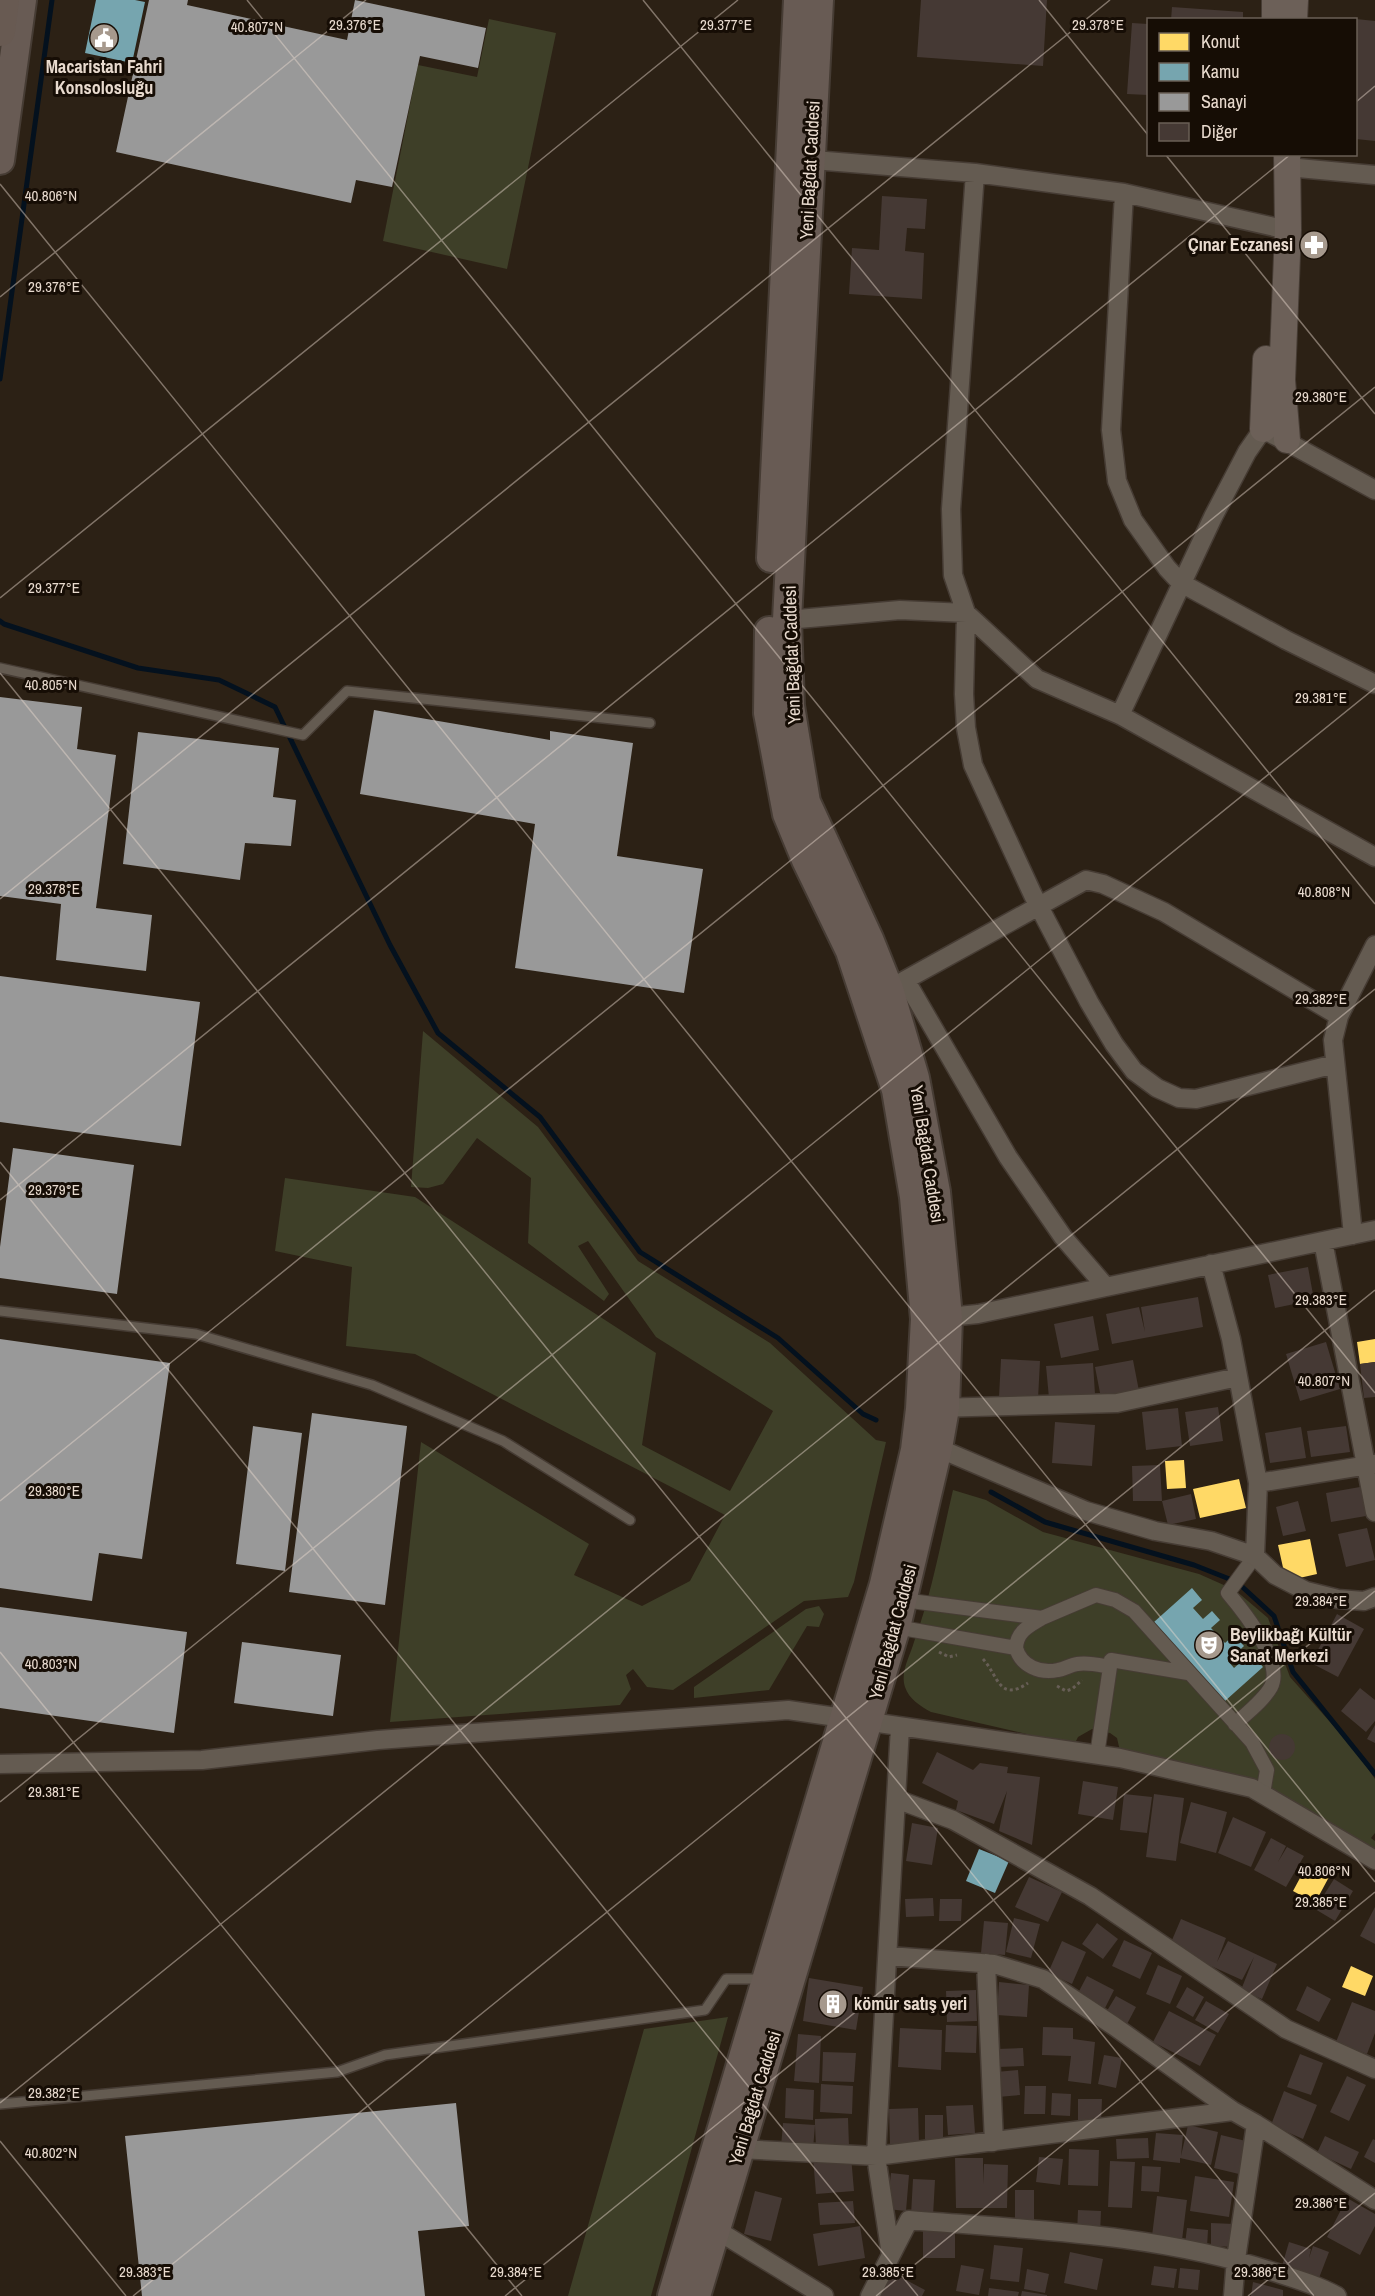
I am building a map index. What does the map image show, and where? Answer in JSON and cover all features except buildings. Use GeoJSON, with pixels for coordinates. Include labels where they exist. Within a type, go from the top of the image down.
{"type":"FeatureCollection","features":[{"type":"Feature","properties":{"kind":"highway"},"geometry":{"type":"LineString","coordinates":[[0,31],[4,0]]}},
{"type":"Feature","properties":{"kind":"main road"},"geometry":{"type":"LineString","coordinates":[[0,160],[22,0]]}},
{"type":"Feature","properties":{"kind":"main road","name":"Yeni Bağdat Caddesi"},"geometry":{"type":"LineString","coordinates":[[672,2296],[767,1979],[856,1720],[900,1613],[938,1448],[932,1408],[936,1318],[936,1192],[897,985],[869,939],[806,802],[790,706],[787,620],[800,159],[798,0]]}},
{"type":"Feature","properties":{"kind":"main road","name":"Yeni Bağdat Caddesi"},"geometry":{"type":"LineString","coordinates":[[819,0],[800,159],[775,440],[768,713],[787,814],[806,860],[850,951],[896,1090],[936,1318]]}},
{"type":"Feature","properties":{"kind":"main road"},"geometry":{"type":"LineString","coordinates":[[1275,0],[1275,18]]}},
{"type":"Feature","properties":{"kind":"main road"},"geometry":{"type":"LineString","coordinates":[[1293,18],[1294,0]]}},
{"type":"Feature","properties":{"kind":"main road"},"geometry":{"type":"LineString","coordinates":[[1282,159],[1280,228],[1282,380],[1287,440]]}},
{"type":"Feature","properties":{"kind":"main road"},"geometry":{"type":"LineString","coordinates":[[1263,429],[1280,228]]}},
{"type":"Feature","properties":{"kind":"main road","name":"Yeni Bağdat Caddesi"},"geometry":{"type":"LineString","coordinates":[[696,2296],[856,1720],[915,1450],[932,1408]]}},
{"type":"Feature","properties":{"kind":"street"},"geometry":{"type":"LineString","coordinates":[[800,159],[975,173],[1124,192],[1280,228]]}},
{"type":"Feature","properties":{"kind":"street"},"geometry":{"type":"LineString","coordinates":[[1282,159],[1375,175]]}},
{"type":"Feature","properties":{"kind":"street"},"geometry":{"type":"LineString","coordinates":[[975,173],[951,509],[953,575],[966,613],[964,694],[966,728],[973,765],[992,811],[1038,905],[1089,1002],[1114,1044],[1134,1071],[1157,1088],[1179,1098],[1196,1099],[1335,1064]]}},
{"type":"Feature","properties":{"kind":"street"},"geometry":{"type":"LineString","coordinates":[[1124,192],[1111,430],[1117,481],[1133,520],[1167,568],[1181,583],[1286,640],[1375,684]]}},
{"type":"Feature","properties":{"kind":"street"},"geometry":{"type":"LineString","coordinates":[[1120,715],[1181,583],[1247,452],[1263,429],[1287,440],[1375,490]]}},
{"type":"Feature","properties":{"kind":"street"},"geometry":{"type":"LineString","coordinates":[[787,620],[900,610],[966,613],[1037,679],[1120,715],[1375,857]]}},
{"type":"Feature","properties":{"kind":"street"},"geometry":{"type":"LineString","coordinates":[[1106,1287],[1063,1237],[1008,1157],[897,985],[1086,880],[1103,884],[1164,912],[1339,1016]]}},
{"type":"Feature","properties":{"kind":"street"},"geometry":{"type":"LineString","coordinates":[[1353,1235],[1333,1040],[1339,1016],[1375,945]]}},
{"type":"Feature","properties":{"kind":"street"},"geometry":{"type":"LineString","coordinates":[[936,1318],[978,1314],[1375,1230]]}},
{"type":"Feature","properties":{"kind":"street"},"geometry":{"type":"LineString","coordinates":[[1323,1241],[1370,1464],[1375,1512]]}},
{"type":"Feature","properties":{"kind":"street"},"geometry":{"type":"LineString","coordinates":[[1211,1264],[1231,1339],[1258,1483],[1255,1556],[1228,1593],[1254,1628],[1273,1666],[1275,1676],[1266,1694],[1235,1724]]}},
{"type":"Feature","properties":{"kind":"street"},"geometry":{"type":"LineString","coordinates":[[932,1408],[1117,1403],[1238,1377]]}},
{"type":"Feature","properties":{"kind":"street"},"geometry":{"type":"LineString","coordinates":[[938,1448],[1086,1511],[1155,1531],[1211,1541],[1255,1556],[1275,1575],[1306,1591],[1338,1599],[1364,1601],[1375,1597]]}},
{"type":"Feature","properties":{"kind":"street"},"geometry":{"type":"LineString","coordinates":[[1258,1483],[1370,1464]]}},
{"type":"Feature","properties":{"kind":"street"},"geometry":{"type":"LineString","coordinates":[[1110,1667],[1092,1663],[1076,1664],[1056,1671],[1040,1670],[1025,1664],[1019,1656],[1016,1647],[1017,1638],[1024,1629],[1042,1618],[1096,1596],[1115,1600],[1134,1611],[1252,1742],[1267,1770],[1263,1794]]}},
{"type":"Feature","properties":{"kind":"street"},"geometry":{"type":"LineString","coordinates":[[900,1613],[1042,1618]]}},
{"type":"Feature","properties":{"kind":"street"},"geometry":{"type":"LineString","coordinates":[[900,1613],[1016,1647]]}},
{"type":"Feature","properties":{"kind":"street"},"geometry":{"type":"LineString","coordinates":[[1097,1755],[1111,1660],[1188,1673]]}},
{"type":"Feature","properties":{"kind":"street"},"geometry":{"type":"LineString","coordinates":[[0,1764],[202,1760],[378,1740],[788,1710],[1097,1755],[1252,1788],[1375,1860]]}},
{"type":"Feature","properties":{"kind":"street"},"geometry":{"type":"LineString","coordinates":[[891,2255],[876,2156],[889,1956],[900,1727]]}},
{"type":"Feature","properties":{"kind":"street"},"geometry":{"type":"LineString","coordinates":[[896,1799],[953,1820],[1090,1896],[1286,2029],[1375,2069]]}},
{"type":"Feature","properties":{"kind":"street"},"geometry":{"type":"LineString","coordinates":[[889,1956],[986,1963],[1043,1979],[1114,2026],[1233,2111],[1375,2200]]}},
{"type":"Feature","properties":{"kind":"street"},"geometry":{"type":"LineString","coordinates":[[986,1963],[994,2142]]}},
{"type":"Feature","properties":{"kind":"street"},"geometry":{"type":"LineString","coordinates":[[738,2149],[876,2156],[1233,2111]]}},
{"type":"Feature","properties":{"kind":"street"},"geometry":{"type":"LineString","coordinates":[[1233,2296],[1236,2259],[1256,2124]]}},
{"type":"Feature","properties":{"kind":"street"},"geometry":{"type":"LineString","coordinates":[[870,2296],[909,2220],[1100,2234],[1236,2259],[1321,2287],[1337,2296]]}},
{"type":"Feature","properties":{"kind":"street"},"geometry":{"type":"LineString","coordinates":[[715,2229],[824,2296]]}},
{"type":"Feature","properties":{"kind":"lane"},"geometry":{"type":"LineString","coordinates":[[0,668],[303,735],[347,691],[650,723]]}},
{"type":"Feature","properties":{"kind":"lane"},"geometry":{"type":"LineString","coordinates":[[0,1311],[196,1334],[372,1385],[503,1441],[630,1520]]}},
{"type":"Feature","properties":{"kind":"lane"},"geometry":{"type":"LineString","coordinates":[[0,2104],[337,2072],[385,2055],[705,2010],[726,1979],[767,1979]]}},
{"type":"Feature","properties":{"kind":"green space"},"geometry":{"type":"Polygon","coordinates":[[[489,19],[556,33],[507,269],[383,241],[418,65],[477,77],[489,19]]]}},
{"type":"Feature","properties":{"kind":"green space"},"geometry":{"type":"Polygon","coordinates":[[[423,1031],[538,1127],[638,1261],[770,1343],[876,1440],[886,1442],[854,1582],[848,1597],[804,1601],[673,1690],[647,1687],[633,1669],[626,1675],[631,1689],[620,1705],[390,1722],[421,1442],[589,1544],[574,1575],[642,1606],[690,1581],[725,1515],[415,1354],[346,1346],[352,1267],[275,1251],[285,1178],[415,1197],[656,1353],[642,1445],[730,1491],[773,1411],[656,1337],[588,1241],[578,1246],[609,1294],[604,1301],[528,1243],[531,1178],[477,1138],[443,1184],[428,1188],[411,1187],[423,1031]]]}},
{"type":"Feature","properties":{"kind":"green space"},"geometry":{"type":"Polygon","coordinates":[[[953,1490],[986,1500],[1043,1532],[1199,1574],[1235,1590],[1268,1618],[1290,1677],[1355,1750],[1375,1779],[1375,1833],[1371,1838],[1375,1841],[1375,1855],[1285,1796],[1120,1751],[1117,1738],[1110,1733],[1092,1729],[1078,1737],[1074,1745],[931,1712],[915,1702],[905,1687],[905,1670],[926,1605],[953,1490]]]}},
{"type":"Feature","properties":{"kind":"green space"},"geometry":{"type":"Polygon","coordinates":[[[819,1606],[824,1614],[819,1627],[807,1626],[769,1690],[694,1698],[694,1687],[806,1609],[819,1606]]]}},
{"type":"Feature","properties":{"kind":"green space"},"geometry":{"type":"Polygon","coordinates":[[[728,2017],[651,2296],[568,2296],[644,2029],[728,2017]]]}},
{"type":"Feature","properties":{"kind":"waterway"},"geometry":{"type":"LineString","coordinates":[[0,379],[52,0]]}},
{"type":"Feature","properties":{"kind":"waterway"},"geometry":{"type":"LineString","coordinates":[[0,621],[138,668],[219,680],[275,707],[390,945],[438,1033],[540,1117],[640,1252],[778,1338],[863,1414],[876,1420]]}},
{"type":"Feature","properties":{"kind":"waterway"},"geometry":{"type":"LineString","coordinates":[[991,1492],[1045,1522],[1194,1565],[1237,1582],[1274,1616],[1293,1672],[1375,1774]]}},
{"type":"Feature","properties":{"kind":"place","name":"Macaristan Fahri Konsolosluğu"},"geometry":{"type":"Point","coordinates":[104,38]}},
{"type":"Feature","properties":{"kind":"place","name":"Çınar Eczanesi"},"geometry":{"type":"Point","coordinates":[1314,245]}},
{"type":"Feature","properties":{"kind":"place","name":"Beylikbağı Kültür Sanat Merkezi"},"geometry":{"type":"Point","coordinates":[1209,1645]}},
{"type":"Feature","properties":{"kind":"place","name":"kömür satış yeri"},"geometry":{"type":"Point","coordinates":[833,2004]}}]}
